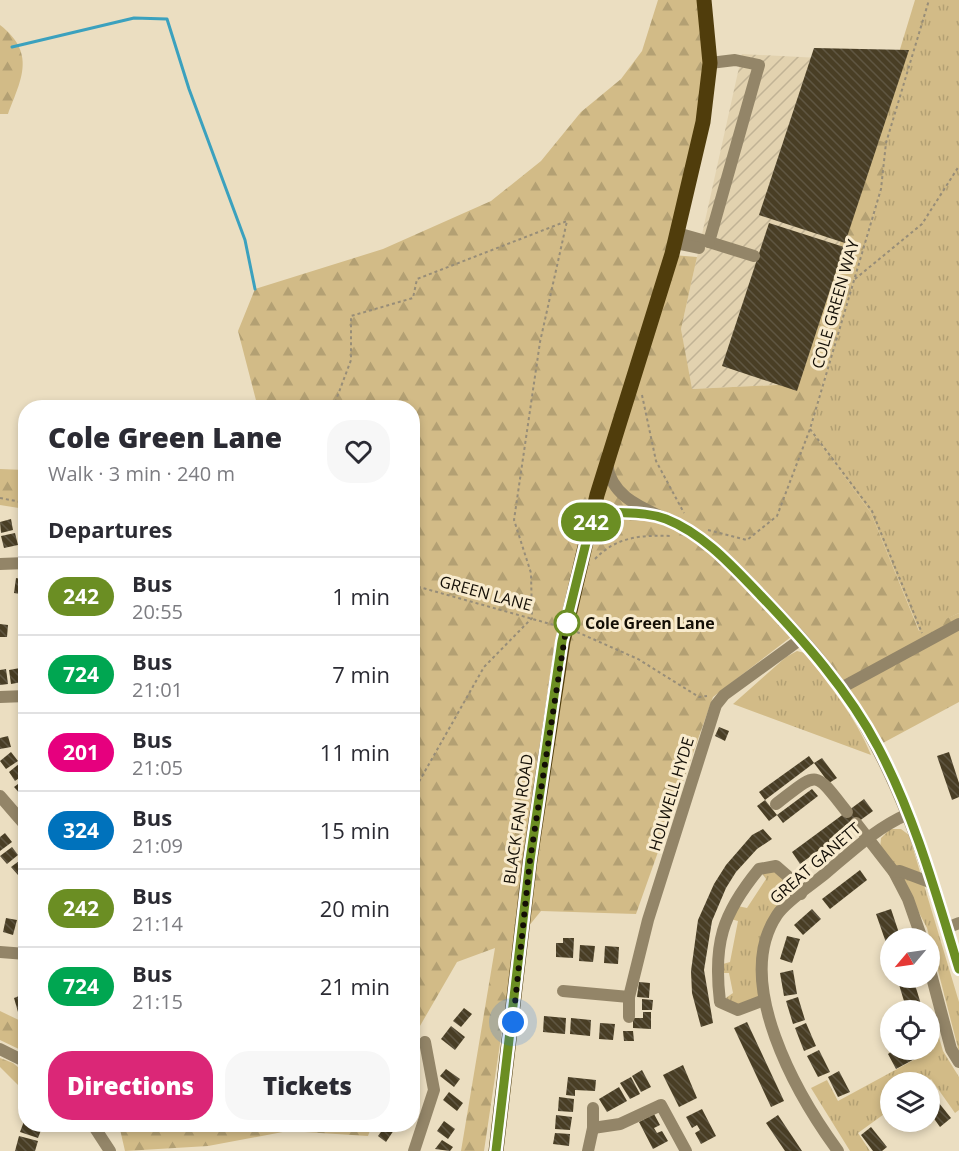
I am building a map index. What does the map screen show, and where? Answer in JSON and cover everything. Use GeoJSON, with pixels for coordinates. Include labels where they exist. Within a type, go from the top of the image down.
{"type":"FeatureCollection","features":[{"type":"Feature","properties":{"kind":"main road"},"geometry":{"type":"LineString","coordinates":[[595,503],[676,238],[704,122],[710,63],[704,0]]}},
{"type":"Feature","properties":{"kind":"main road","name":"BLACK FAN ROAD"},"geometry":{"type":"LineString","coordinates":[[496,1151],[530,860],[562,641],[595,503]]}},
{"type":"Feature","properties":{"kind":"street"},"geometry":{"type":"LineString","coordinates":[[704,245],[759,64],[735,60],[710,63]]}},
{"type":"Feature","properties":{"kind":"street"},"geometry":{"type":"LineString","coordinates":[[676,238],[754,256]]}},
{"type":"Feature","properties":{"kind":"street"},"geometry":{"type":"LineString","coordinates":[[607,464],[612,481],[628,500],[689,531],[715,550],[801,639],[841,688],[877,746],[908,814],[959,969]]}},
{"type":"Feature","properties":{"kind":"street"},"geometry":{"type":"LineString","coordinates":[[595,503],[666,519]]}},
{"type":"Feature","properties":{"kind":"street"},"geometry":{"type":"LineString","coordinates":[[0,564],[18,563]]}},
{"type":"Feature","properties":{"kind":"street"},"geometry":{"type":"LineString","coordinates":[[841,688],[959,624]]}},
{"type":"Feature","properties":{"kind":"street","name":"HOLWELL HYDE"},"geometry":{"type":"LineString","coordinates":[[629,1017],[629,997],[655,898],[716,705],[724,695],[801,639]]}},
{"type":"Feature","properties":{"kind":"street"},"geometry":{"type":"LineString","coordinates":[[0,697],[18,696]]}},
{"type":"Feature","properties":{"kind":"street"},"geometry":{"type":"LineString","coordinates":[[776,804],[814,778],[821,780],[847,812]]}},
{"type":"Feature","properties":{"kind":"street"},"geometry":{"type":"LineString","coordinates":[[0,796],[18,817]]}},
{"type":"Feature","properties":{"kind":"street","name":"GREAT GANETT"},"geometry":{"type":"LineString","coordinates":[[838,1151],[818,1121],[783,1054],[764,1000],[761,955],[777,914],[867,838],[890,822],[908,814]]}},
{"type":"Feature","properties":{"kind":"street"},"geometry":{"type":"LineString","coordinates":[[856,823],[894,872],[908,900],[918,928]]}},
{"type":"Feature","properties":{"kind":"street"},"geometry":{"type":"LineString","coordinates":[[764,1000],[738,1010],[720,1002],[716,966],[723,927],[738,893],[759,869],[776,866],[792,880],[801,894]]}},
{"type":"Feature","properties":{"kind":"street"},"geometry":{"type":"LineString","coordinates":[[894,872],[900,871],[932,883]]}},
{"type":"Feature","properties":{"kind":"street"},"geometry":{"type":"LineString","coordinates":[[946,928],[959,923]]}},
{"type":"Feature","properties":{"kind":"street"},"geometry":{"type":"LineString","coordinates":[[0,952],[18,953]]}},
{"type":"Feature","properties":{"kind":"street"},"geometry":{"type":"LineString","coordinates":[[935,988],[948,1041],[959,1062]]}},
{"type":"Feature","properties":{"kind":"street"},"geometry":{"type":"LineString","coordinates":[[562,991],[629,997]]}},
{"type":"Feature","properties":{"kind":"street"},"geometry":{"type":"LineString","coordinates":[[414,1151],[434,1090],[425,1042]]}},
{"type":"Feature","properties":{"kind":"street"},"geometry":{"type":"LineString","coordinates":[[0,1049],[18,1058]]}},
{"type":"Feature","properties":{"kind":"street"},"geometry":{"type":"LineString","coordinates":[[593,1128],[621,1125],[661,1104],[686,1151]]}},
{"type":"Feature","properties":{"kind":"street"},"geometry":{"type":"LineString","coordinates":[[588,1151],[593,1128],[593,1108]]}},
{"type":"Feature","properties":{"kind":"street"},"geometry":{"type":"LineString","coordinates":[[98,1132],[110,1151]]}},
{"type":"Feature","properties":{"kind":"path","name":"COLE GREEN WAY"},"geometry":{"type":"LineString","coordinates":[[705,529],[747,540],[777,516],[810,429],[882,189],[885,143],[929,0]]}},
{"type":"Feature","properties":{"kind":"path"},"geometry":{"type":"LineString","coordinates":[[855,279],[922,224],[959,166]]}},
{"type":"Feature","properties":{"kind":"path"},"geometry":{"type":"LineString","coordinates":[[336,400],[351,360],[351,316],[413,298],[417,279],[567,221],[540,342],[514,520],[531,573],[532,618],[484,667],[420,780]]}},
{"type":"Feature","properties":{"kind":"path"},"geometry":{"type":"LineString","coordinates":[[641,386],[656,461],[686,518]]}},
{"type":"Feature","properties":{"kind":"path"},"geometry":{"type":"LineString","coordinates":[[810,429],[873,512],[925,641]]}},
{"type":"Feature","properties":{"kind":"path"},"geometry":{"type":"LineString","coordinates":[[0,498],[18,501]]}},
{"type":"Feature","properties":{"kind":"path"},"geometry":{"type":"LineString","coordinates":[[588,567],[605,549],[621,541],[643,535],[673,536]]}},
{"type":"Feature","properties":{"kind":"path","name":"GREEN LANE"},"geometry":{"type":"LineString","coordinates":[[420,587],[554,624]]}},
{"type":"Feature","properties":{"kind":"path"},"geometry":{"type":"LineString","coordinates":[[571,630],[638,659],[699,697],[724,695]]}},
{"type":"Feature","properties":{"kind":"shaded area"},"geometry":{"type":"Polygon","coordinates":[[[742,54],[897,62],[796,384],[691,389],[681,329],[742,54]]]}},
{"type":"Feature","properties":{"kind":"green space"},"geometry":{"type":"Polygon","coordinates":[[[658,0],[704,0],[710,63],[673,255],[697,257],[681,329],[692,389],[796,384],[873,138],[886,143],[881,189],[810,429],[871,513],[919,631],[959,613],[959,702],[881,744],[800,630],[713,697],[636,914],[541,911],[515,943],[484,1151],[461,1151],[495,948],[457,962],[420,1026],[420,400],[256,400],[238,331],[255,289],[383,249],[491,201],[541,161],[581,112],[621,79],[642,51],[658,0]]]}},
{"type":"Feature","properties":{"kind":"green space"},"geometry":{"type":"Polygon","coordinates":[[[915,0],[959,0],[959,613],[920,632],[871,513],[810,429],[881,189],[873,138],[915,0]]]}},
{"type":"Feature","properties":{"kind":"green space"},"geometry":{"type":"Polygon","coordinates":[[[0,25],[11,35],[18,46],[23,66],[18,89],[8,114],[0,114],[0,25]]]}},
{"type":"Feature","properties":{"kind":"green space"},"geometry":{"type":"Polygon","coordinates":[[[0,469],[18,470],[18,508],[0,505],[0,469]]]}},
{"type":"Feature","properties":{"kind":"green space"},"geometry":{"type":"Polygon","coordinates":[[[797,651],[805,653],[841,702],[858,728],[871,755],[733,704],[786,657],[797,651]]]}},
{"type":"Feature","properties":{"kind":"green space"},"geometry":{"type":"Polygon","coordinates":[[[890,829],[901,829],[909,835],[937,928],[927,928],[902,880],[880,849],[881,838],[890,829]]]}},
{"type":"Feature","properties":{"kind":"green space"},"geometry":{"type":"Polygon","coordinates":[[[776,866],[801,894],[778,914],[762,955],[764,1000],[738,1010],[720,1002],[733,993],[729,973],[717,973],[716,966],[730,962],[738,921],[727,918],[733,905],[747,908],[766,879],[759,869],[776,866]]]}},
{"type":"Feature","properties":{"kind":"green space"},"geometry":{"type":"Polygon","coordinates":[[[940,939],[959,1002],[959,1052],[940,978],[940,939]]]}},
{"type":"Feature","properties":{"kind":"green space"},"geometry":{"type":"Polygon","coordinates":[[[0,1011],[18,1020],[18,1049],[0,1040],[0,1011]]]}},
{"type":"Feature","properties":{"kind":"green space"},"geometry":{"type":"Polygon","coordinates":[[[940,1041],[943,1051],[959,1077],[959,1110],[955,1113],[940,1092],[940,1072],[892,1072],[914,1060],[940,1060],[940,1041]]]}},
{"type":"Feature","properties":{"kind":"green space"},"geometry":{"type":"Polygon","coordinates":[[[0,1058],[18,1067],[18,1085],[0,1067],[0,1058]]]}},
{"type":"Feature","properties":{"kind":"green space"},"geometry":{"type":"Polygon","coordinates":[[[880,1078],[880,1117],[858,1133],[870,1151],[850,1151],[811,1088],[827,1080],[838,1101],[880,1078]]]}},
{"type":"Feature","properties":{"kind":"green space"},"geometry":{"type":"Polygon","coordinates":[[[121,1132],[283,1132],[208,1146],[125,1151],[121,1132]]]}},
{"type":"Feature","properties":{"kind":"green space"},"geometry":{"type":"Polygon","coordinates":[[[304,1132],[369,1132],[368,1136],[304,1132]]]}},
{"type":"Feature","properties":{"kind":"building"},"geometry":{"type":"Polygon","coordinates":[[[814,48],[909,50],[845,243],[759,215],[814,48]]]}},
{"type":"Feature","properties":{"kind":"building"},"geometry":{"type":"Polygon","coordinates":[[[769,223],[844,247],[797,391],[722,366],[769,223]]]}},
{"type":"Feature","properties":{"kind":"building"},"geometry":{"type":"Polygon","coordinates":[[[11,519],[13,530],[1,533],[0,522],[11,519]]]}},
{"type":"Feature","properties":{"kind":"building"},"geometry":{"type":"Polygon","coordinates":[[[15,533],[18,545],[4,548],[1,536],[15,533]]]}},
{"type":"Feature","properties":{"kind":"building"},"geometry":{"type":"Polygon","coordinates":[[[16,578],[18,578],[18,594],[14,593],[16,578]]]}},
{"type":"Feature","properties":{"kind":"building"},"geometry":{"type":"Polygon","coordinates":[[[0,624],[8,625],[7,637],[0,637],[0,624]]]}},
{"type":"Feature","properties":{"kind":"building"},"geometry":{"type":"Polygon","coordinates":[[[18,668],[18,683],[11,684],[9,670],[18,668]]]}},
{"type":"Feature","properties":{"kind":"building"},"geometry":{"type":"Polygon","coordinates":[[[6,669],[8,684],[0,685],[0,670],[6,669]]]}},
{"type":"Feature","properties":{"kind":"building"},"geometry":{"type":"Polygon","coordinates":[[[719,727],[729,731],[725,741],[715,736],[719,727]]]}},
{"type":"Feature","properties":{"kind":"building"},"geometry":{"type":"Polygon","coordinates":[[[8,736],[11,747],[0,749],[0,738],[8,736]]]}},
{"type":"Feature","properties":{"kind":"building"},"geometry":{"type":"Polygon","coordinates":[[[11,752],[18,761],[6,769],[0,761],[11,752]]]}},
{"type":"Feature","properties":{"kind":"building"},"geometry":{"type":"Polygon","coordinates":[[[949,752],[959,783],[959,797],[952,800],[937,756],[949,752]]]}},
{"type":"Feature","properties":{"kind":"building"},"geometry":{"type":"Polygon","coordinates":[[[809,756],[814,763],[765,800],[759,792],[809,756]]]}},
{"type":"Feature","properties":{"kind":"building"},"geometry":{"type":"Polygon","coordinates":[[[822,758],[837,778],[829,783],[814,763],[822,758]]]}},
{"type":"Feature","properties":{"kind":"building"},"geometry":{"type":"Polygon","coordinates":[[[18,765],[18,779],[15,781],[9,772],[18,765]]]}},
{"type":"Feature","properties":{"kind":"building"},"geometry":{"type":"Polygon","coordinates":[[[812,789],[818,796],[783,823],[777,815],[812,789]]]}},
{"type":"Feature","properties":{"kind":"building"},"geometry":{"type":"Polygon","coordinates":[[[864,799],[873,811],[800,864],[792,852],[864,799]]]}},
{"type":"Feature","properties":{"kind":"building"},"geometry":{"type":"Polygon","coordinates":[[[765,800],[777,815],[769,821],[757,806],[765,800]]]}},
{"type":"Feature","properties":{"kind":"building"},"geometry":{"type":"Polygon","coordinates":[[[763,829],[772,839],[757,849],[736,872],[726,888],[712,921],[704,970],[713,1023],[701,1027],[692,993],[691,971],[698,920],[714,884],[726,865],[752,835],[763,829]]]}},
{"type":"Feature","properties":{"kind":"building"},"geometry":{"type":"Polygon","coordinates":[[[5,833],[12,842],[0,851],[0,837],[5,833]]]}},
{"type":"Feature","properties":{"kind":"building"},"geometry":{"type":"Polygon","coordinates":[[[12,847],[18,855],[7,864],[0,856],[12,847]]]}},
{"type":"Feature","properties":{"kind":"building"},"geometry":{"type":"Polygon","coordinates":[[[18,862],[18,875],[11,867],[18,862]]]}},
{"type":"Feature","properties":{"kind":"building"},"geometry":{"type":"Polygon","coordinates":[[[860,870],[867,880],[830,909],[822,899],[860,870]]]}},
{"type":"Feature","properties":{"kind":"building"},"geometry":{"type":"Polygon","coordinates":[[[812,909],[821,919],[803,935],[794,925],[812,909]]]}},
{"type":"Feature","properties":{"kind":"building"},"geometry":{"type":"Polygon","coordinates":[[[891,909],[897,928],[881,928],[876,914],[891,909]]]}},
{"type":"Feature","properties":{"kind":"building"},"geometry":{"type":"Polygon","coordinates":[[[6,918],[17,920],[13,935],[3,932],[6,918]]]}},
{"type":"Feature","properties":{"kind":"building"},"geometry":{"type":"Polygon","coordinates":[[[787,936],[800,939],[792,963],[780,959],[787,936]]]}},
{"type":"Feature","properties":{"kind":"building"},"geometry":{"type":"Polygon","coordinates":[[[563,938],[574,938],[573,958],[556,957],[556,943],[563,943],[563,938]]]}},
{"type":"Feature","properties":{"kind":"building"},"geometry":{"type":"Polygon","coordinates":[[[580,945],[595,946],[593,962],[579,961],[580,945]]]}},
{"type":"Feature","properties":{"kind":"building"},"geometry":{"type":"Polygon","coordinates":[[[605,946],[619,947],[618,964],[604,963],[605,946]]]}},
{"type":"Feature","properties":{"kind":"building"},"geometry":{"type":"Polygon","coordinates":[[[793,970],[797,994],[784,996],[780,973],[793,970]]]}},
{"type":"Feature","properties":{"kind":"building"},"geometry":{"type":"Polygon","coordinates":[[[639,982],[650,983],[649,998],[637,997],[639,982]]]}},
{"type":"Feature","properties":{"kind":"building"},"geometry":{"type":"Polygon","coordinates":[[[900,988],[916,988],[920,1000],[904,1000],[900,988]]]}},
{"type":"Feature","properties":{"kind":"building"},"geometry":{"type":"Polygon","coordinates":[[[18,996],[18,1012],[14,998],[18,996]]]}},
{"type":"Feature","properties":{"kind":"building"},"geometry":{"type":"Polygon","coordinates":[[[798,997],[805,1020],[793,1024],[786,1001],[798,997]]]}},
{"type":"Feature","properties":{"kind":"building"},"geometry":{"type":"Polygon","coordinates":[[[642,999],[653,1000],[652,1010],[642,1010],[642,999]]]}},
{"type":"Feature","properties":{"kind":"building"},"geometry":{"type":"Polygon","coordinates":[[[464,1008],[472,1014],[461,1027],[453,1021],[464,1008]]]}},
{"type":"Feature","properties":{"kind":"building"},"geometry":{"type":"Polygon","coordinates":[[[643,1012],[651,1012],[651,1029],[633,1028],[633,1018],[643,1018],[643,1012]]]}},
{"type":"Feature","properties":{"kind":"building"},"geometry":{"type":"Polygon","coordinates":[[[544,1016],[566,1018],[565,1034],[543,1032],[544,1016]]]}},
{"type":"Feature","properties":{"kind":"building"},"geometry":{"type":"Polygon","coordinates":[[[571,1018],[591,1020],[590,1036],[570,1034],[571,1018]]]}},
{"type":"Feature","properties":{"kind":"building"},"geometry":{"type":"Polygon","coordinates":[[[747,1022],[784,1101],[771,1107],[734,1028],[747,1022]]]}},
{"type":"Feature","properties":{"kind":"building"},"geometry":{"type":"Polygon","coordinates":[[[600,1023],[615,1024],[613,1040],[599,1039],[600,1023]]]}},
{"type":"Feature","properties":{"kind":"building"},"geometry":{"type":"Polygon","coordinates":[[[806,1023],[816,1046],[804,1051],[795,1028],[806,1023]]]}},
{"type":"Feature","properties":{"kind":"building"},"geometry":{"type":"Polygon","coordinates":[[[451,1026],[465,1037],[455,1050],[441,1039],[451,1026]]]}},
{"type":"Feature","properties":{"kind":"building"},"geometry":{"type":"Polygon","coordinates":[[[623,1031],[633,1031],[634,1041],[624,1041],[623,1031]]]}},
{"type":"Feature","properties":{"kind":"building"},"geometry":{"type":"Polygon","coordinates":[[[819,1050],[830,1072],[818,1077],[807,1056],[819,1050]]]}},
{"type":"Feature","properties":{"kind":"building"},"geometry":{"type":"Polygon","coordinates":[[[891,1060],[913,1060],[896,1069],[891,1060]]]}},
{"type":"Feature","properties":{"kind":"building"},"geometry":{"type":"Polygon","coordinates":[[[683,1065],[697,1098],[679,1107],[663,1075],[683,1065]]]}},
{"type":"Feature","properties":{"kind":"building"},"geometry":{"type":"Polygon","coordinates":[[[446,1069],[460,1079],[454,1087],[440,1076],[446,1069]]]}},
{"type":"Feature","properties":{"kind":"building"},"geometry":{"type":"Polygon","coordinates":[[[642,1070],[651,1087],[641,1092],[632,1076],[642,1070]]]}},
{"type":"Feature","properties":{"kind":"building"},"geometry":{"type":"Polygon","coordinates":[[[839,1071],[850,1092],[838,1097],[828,1077],[839,1071]]]}},
{"type":"Feature","properties":{"kind":"building"},"geometry":{"type":"Polygon","coordinates":[[[568,1077],[596,1080],[595,1091],[575,1090],[575,1096],[566,1095],[568,1077]]]}},
{"type":"Feature","properties":{"kind":"building"},"geometry":{"type":"Polygon","coordinates":[[[631,1077],[640,1094],[630,1099],[620,1083],[631,1077]]]}},
{"type":"Feature","properties":{"kind":"building"},"geometry":{"type":"Polygon","coordinates":[[[619,1087],[627,1101],[607,1112],[599,1099],[619,1087]]]}},
{"type":"Feature","properties":{"kind":"building"},"geometry":{"type":"Polygon","coordinates":[[[449,1092],[463,1103],[457,1111],[443,1100],[449,1092]]]}},
{"type":"Feature","properties":{"kind":"building"},"geometry":{"type":"Polygon","coordinates":[[[559,1097],[574,1099],[573,1112],[558,1111],[559,1097]]]}},
{"type":"Feature","properties":{"kind":"building"},"geometry":{"type":"Polygon","coordinates":[[[940,1104],[951,1118],[940,1127],[940,1104]]]}},
{"type":"Feature","properties":{"kind":"building"},"geometry":{"type":"Polygon","coordinates":[[[702,1109],[716,1136],[701,1144],[695,1133],[700,1130],[697,1125],[692,1128],[686,1117],[702,1109]]]}},
{"type":"Feature","properties":{"kind":"building"},"geometry":{"type":"Polygon","coordinates":[[[654,1114],[660,1125],[654,1128],[657,1133],[662,1131],[668,1141],[653,1149],[639,1122],[654,1114]]]}},
{"type":"Feature","properties":{"kind":"building"},"geometry":{"type":"Polygon","coordinates":[[[556,1115],[572,1117],[570,1130],[555,1129],[556,1115]]]}},
{"type":"Feature","properties":{"kind":"building"},"geometry":{"type":"Polygon","coordinates":[[[778,1115],[802,1151],[785,1151],[766,1123],[778,1115]]]}},
{"type":"Feature","properties":{"kind":"building"},"geometry":{"type":"Polygon","coordinates":[[[444,1121],[455,1129],[448,1139],[437,1131],[444,1121]]]}},
{"type":"Feature","properties":{"kind":"building"},"geometry":{"type":"Polygon","coordinates":[[[871,1127],[887,1147],[882,1151],[873,1151],[861,1135],[871,1127]]]}},
{"type":"Feature","properties":{"kind":"building"},"geometry":{"type":"Polygon","coordinates":[[[20,1132],[40,1132],[38,1138],[20,1132]]]}},
{"type":"Feature","properties":{"kind":"building"},"geometry":{"type":"Polygon","coordinates":[[[381,1132],[393,1132],[386,1142],[378,1136],[381,1132]]]}},
{"type":"Feature","properties":{"kind":"building"},"geometry":{"type":"Polygon","coordinates":[[[555,1133],[570,1134],[569,1146],[553,1144],[555,1133]]]}},
{"type":"Feature","properties":{"kind":"building"},"geometry":{"type":"Polygon","coordinates":[[[19,1136],[38,1141],[35,1151],[15,1151],[19,1136]]]}},
{"type":"Feature","properties":{"kind":"building"},"geometry":{"type":"Polygon","coordinates":[[[442,1140],[453,1147],[450,1151],[435,1149],[442,1140]]]}},
{"type":"Feature","properties":{"kind":"waterway"},"geometry":{"type":"LineString","coordinates":[[12,47],[134,18],[167,19],[189,89],[245,240],[255,289]]}},
{"type":"Feature","properties":{"kind":"bus line","name":"242"},"geometry":{"type":"LineString","coordinates":[[496,1151],[530,860],[562,641],[594,510],[640,512],[666,519],[689,531],[737,570],[801,639],[841,688],[877,746],[908,814],[959,969]]}},
{"type":"Feature","properties":{"kind":"place","name":"Cole Green Lane"},"geometry":{"type":"Point","coordinates":[567,623]}},
{"type":"Feature","properties":{"kind":"route"},"geometry":{"type":"LineString","coordinates":[[513,1022],[530,860],[562,641],[567,623]]}}]}
